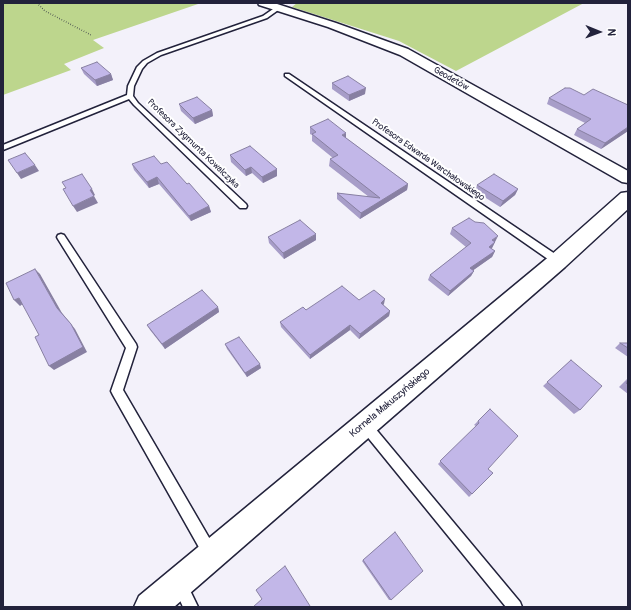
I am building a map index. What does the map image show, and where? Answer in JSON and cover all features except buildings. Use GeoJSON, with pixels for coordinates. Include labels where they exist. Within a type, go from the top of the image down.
{"type":"FeatureCollection","features":[{"type":"Feature","properties":{"kind":"street","name":"Geodetów"},"geometry":{"type":"LineString","coordinates":[[263,3],[332,25],[404,52],[628,178]]}},
{"type":"Feature","properties":{"kind":"street","name":"Kornela Makuszyńskiego"},"geometry":{"type":"LineString","coordinates":[[150,607],[558,261],[628,198]]}},
{"type":"Feature","properties":{"kind":"lane"},"geometry":{"type":"LineString","coordinates":[[3,148],[130,96],[131,86],[136,72],[145,62],[152,58],[172,49],[265,17],[278,8]]}},
{"type":"Feature","properties":{"kind":"lane","name":"Profesora Edwarda Warchałowskiego"},"geometry":{"type":"LineString","coordinates":[[287,75],[558,261]]}},
{"type":"Feature","properties":{"kind":"lane","name":"Profesora Zygmunta Kowalczyka"},"geometry":{"type":"LineString","coordinates":[[130,96],[136,104],[243,206]]}},
{"type":"Feature","properties":{"kind":"lane"},"geometry":{"type":"LineString","coordinates":[[61,237],[132,346],[117,391],[211,555]]}},
{"type":"Feature","properties":{"kind":"lane"},"geometry":{"type":"LineString","coordinates":[[364,425],[515,607]]}},
{"type":"Feature","properties":{"kind":"lane"},"geometry":{"type":"LineString","coordinates":[[179,583],[191,607]]}},
{"type":"Feature","properties":{"kind":"path"},"geometry":{"type":"LineString","coordinates":[[37,3],[45,11],[91,35]]}},
{"type":"Feature","properties":{"kind":"green space"},"geometry":{"type":"Polygon","coordinates":[[[3,3],[201,3],[93,40],[104,48],[64,64],[71,70],[3,95],[3,3]]]}},
{"type":"Feature","properties":{"kind":"green space"},"geometry":{"type":"Polygon","coordinates":[[[297,3],[584,3],[456,71],[399,41],[292,7],[297,3]]]}}]}
